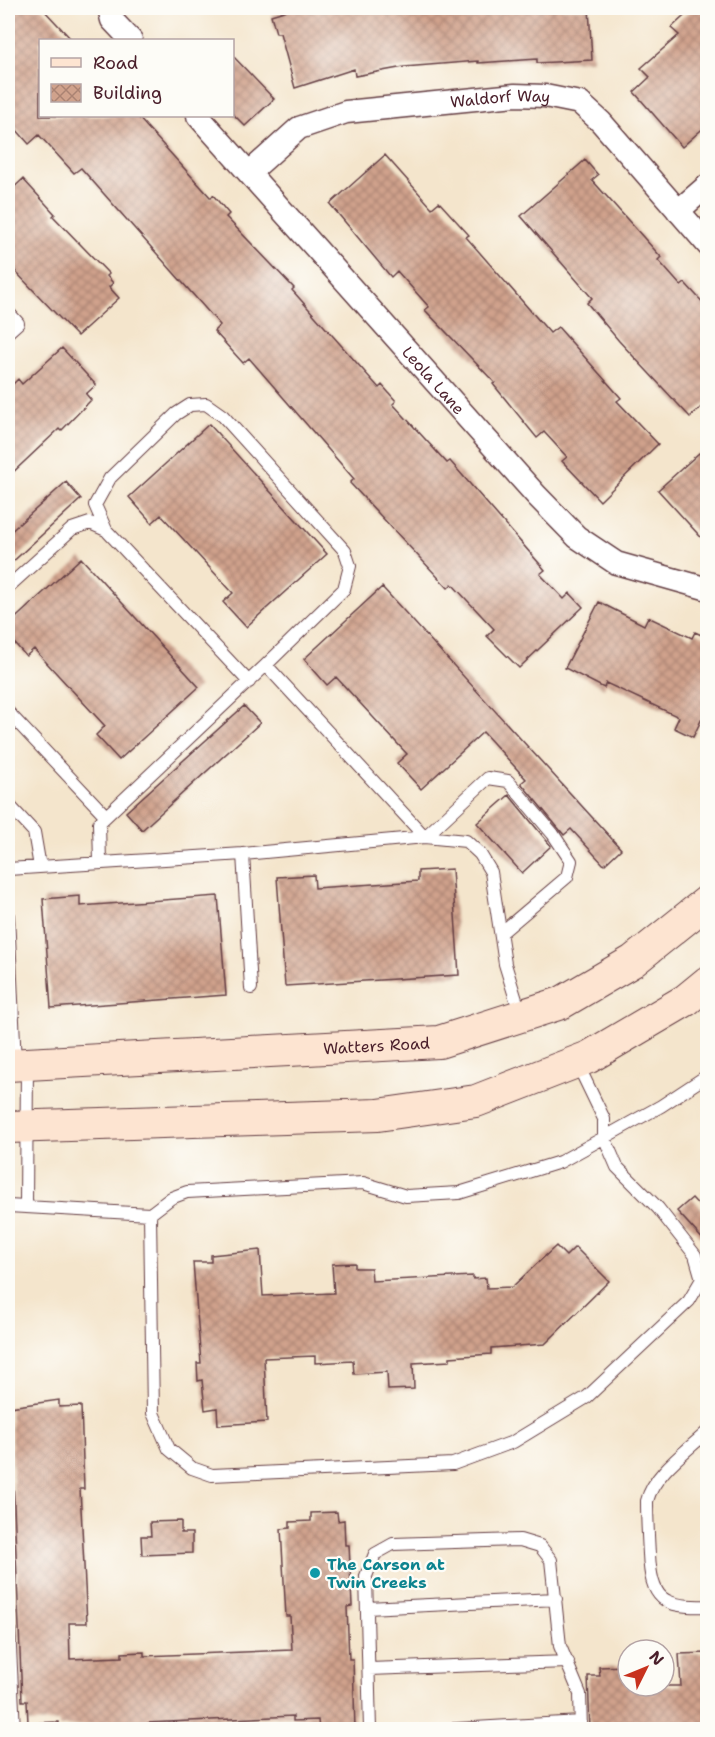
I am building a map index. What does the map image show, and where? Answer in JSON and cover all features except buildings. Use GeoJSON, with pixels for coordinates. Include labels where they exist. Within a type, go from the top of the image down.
{"type":"FeatureCollection","features":[{"type":"Feature","properties":{"kind":"main road","name":"Watters Road"},"geometry":{"type":"LineString","coordinates":[[17,1064],[439,1042],[561,1003],[633,961],[708,902]]}},
{"type":"Feature","properties":{"kind":"main road"},"geometry":{"type":"LineString","coordinates":[[18,1127],[378,1115],[476,1101],[577,1062],[635,1032],[686,1000],[708,982]]}},
{"type":"Feature","properties":{"kind":"street"},"geometry":{"type":"LineString","coordinates":[[109,8],[112,20],[130,39]]}},
{"type":"Feature","properties":{"kind":"street","name":"Waldorf Way"},"geometry":{"type":"LineString","coordinates":[[249,173],[299,128],[345,112],[515,95],[545,96],[580,103],[601,122],[708,245]]}},
{"type":"Feature","properties":{"kind":"street","name":"Leola Lane"},"geometry":{"type":"LineString","coordinates":[[199,117],[537,496],[577,537],[616,562],[708,589]]}},
{"type":"Feature","properties":{"kind":"street"},"geometry":{"type":"LineString","coordinates":[[678,211],[708,185]]}},
{"type":"Feature","properties":{"kind":"lane"},"geometry":{"type":"LineString","coordinates":[[8,312],[18,323],[8,332]]}},
{"type":"Feature","properties":{"kind":"lane"},"geometry":{"type":"LineString","coordinates":[[100,863],[99,823],[249,682],[344,589],[350,566],[345,551],[223,416],[206,404],[190,405],[176,414],[110,478],[95,505],[106,530],[249,682]]}},
{"type":"Feature","properties":{"kind":"lane"},"geometry":{"type":"LineString","coordinates":[[8,587],[72,529],[90,523],[106,530]]}},
{"type":"Feature","properties":{"kind":"lane"},"geometry":{"type":"LineString","coordinates":[[266,665],[425,837]]}},
{"type":"Feature","properties":{"kind":"lane"},"geometry":{"type":"LineString","coordinates":[[8,712],[106,816]]}},
{"type":"Feature","properties":{"kind":"lane"},"geometry":{"type":"LineString","coordinates":[[425,837],[488,778],[508,781],[553,834],[571,861],[567,877],[501,933]]}},
{"type":"Feature","properties":{"kind":"lane"},"geometry":{"type":"LineString","coordinates":[[8,804],[34,832],[40,867]]}},
{"type":"Feature","properties":{"kind":"lane"},"geometry":{"type":"LineString","coordinates":[[8,869],[243,854],[425,837],[465,841],[480,854],[491,872],[505,964],[521,1016]]}},
{"type":"Feature","properties":{"kind":"lane"},"geometry":{"type":"LineString","coordinates":[[243,854],[251,988]]}},
{"type":"Feature","properties":{"kind":"lane"},"geometry":{"type":"LineString","coordinates":[[8,915],[17,1064],[18,1127],[26,1206]]}},
{"type":"Feature","properties":{"kind":"lane"},"geometry":{"type":"LineString","coordinates":[[150,1214],[153,1413],[169,1449],[192,1468],[212,1475],[453,1464],[513,1442],[587,1397],[689,1302],[702,1279],[695,1254],[658,1208],[617,1167],[604,1137],[604,1119],[577,1062]]}},
{"type":"Feature","properties":{"kind":"lane"},"geometry":{"type":"LineString","coordinates":[[8,1206],[150,1214],[171,1198],[187,1192],[363,1183],[406,1196],[459,1193],[560,1162],[661,1106],[708,1076]]}},
{"type":"Feature","properties":{"kind":"lane"},"geometry":{"type":"LineString","coordinates":[[708,1431],[657,1479],[649,1491],[647,1501],[650,1581],[658,1594],[672,1604],[708,1606]]}},
{"type":"Feature","properties":{"kind":"lane"},"geometry":{"type":"LineString","coordinates":[[370,1730],[366,1576],[375,1554],[393,1544],[520,1540],[540,1546],[551,1560],[560,1646],[580,1694],[581,1726],[440,1730]]}},
{"type":"Feature","properties":{"kind":"lane"},"geometry":{"type":"LineString","coordinates":[[367,1608],[556,1599]]}},
{"type":"Feature","properties":{"kind":"lane"},"geometry":{"type":"LineString","coordinates":[[8,1607],[14,1730]]}},
{"type":"Feature","properties":{"kind":"lane"},"geometry":{"type":"LineString","coordinates":[[369,1669],[568,1662]]}},
{"type":"Feature","properties":{"kind":"place","name":"The Carson at Twin Creeks"},"geometry":{"type":"Point","coordinates":[315,1573]}}]}
